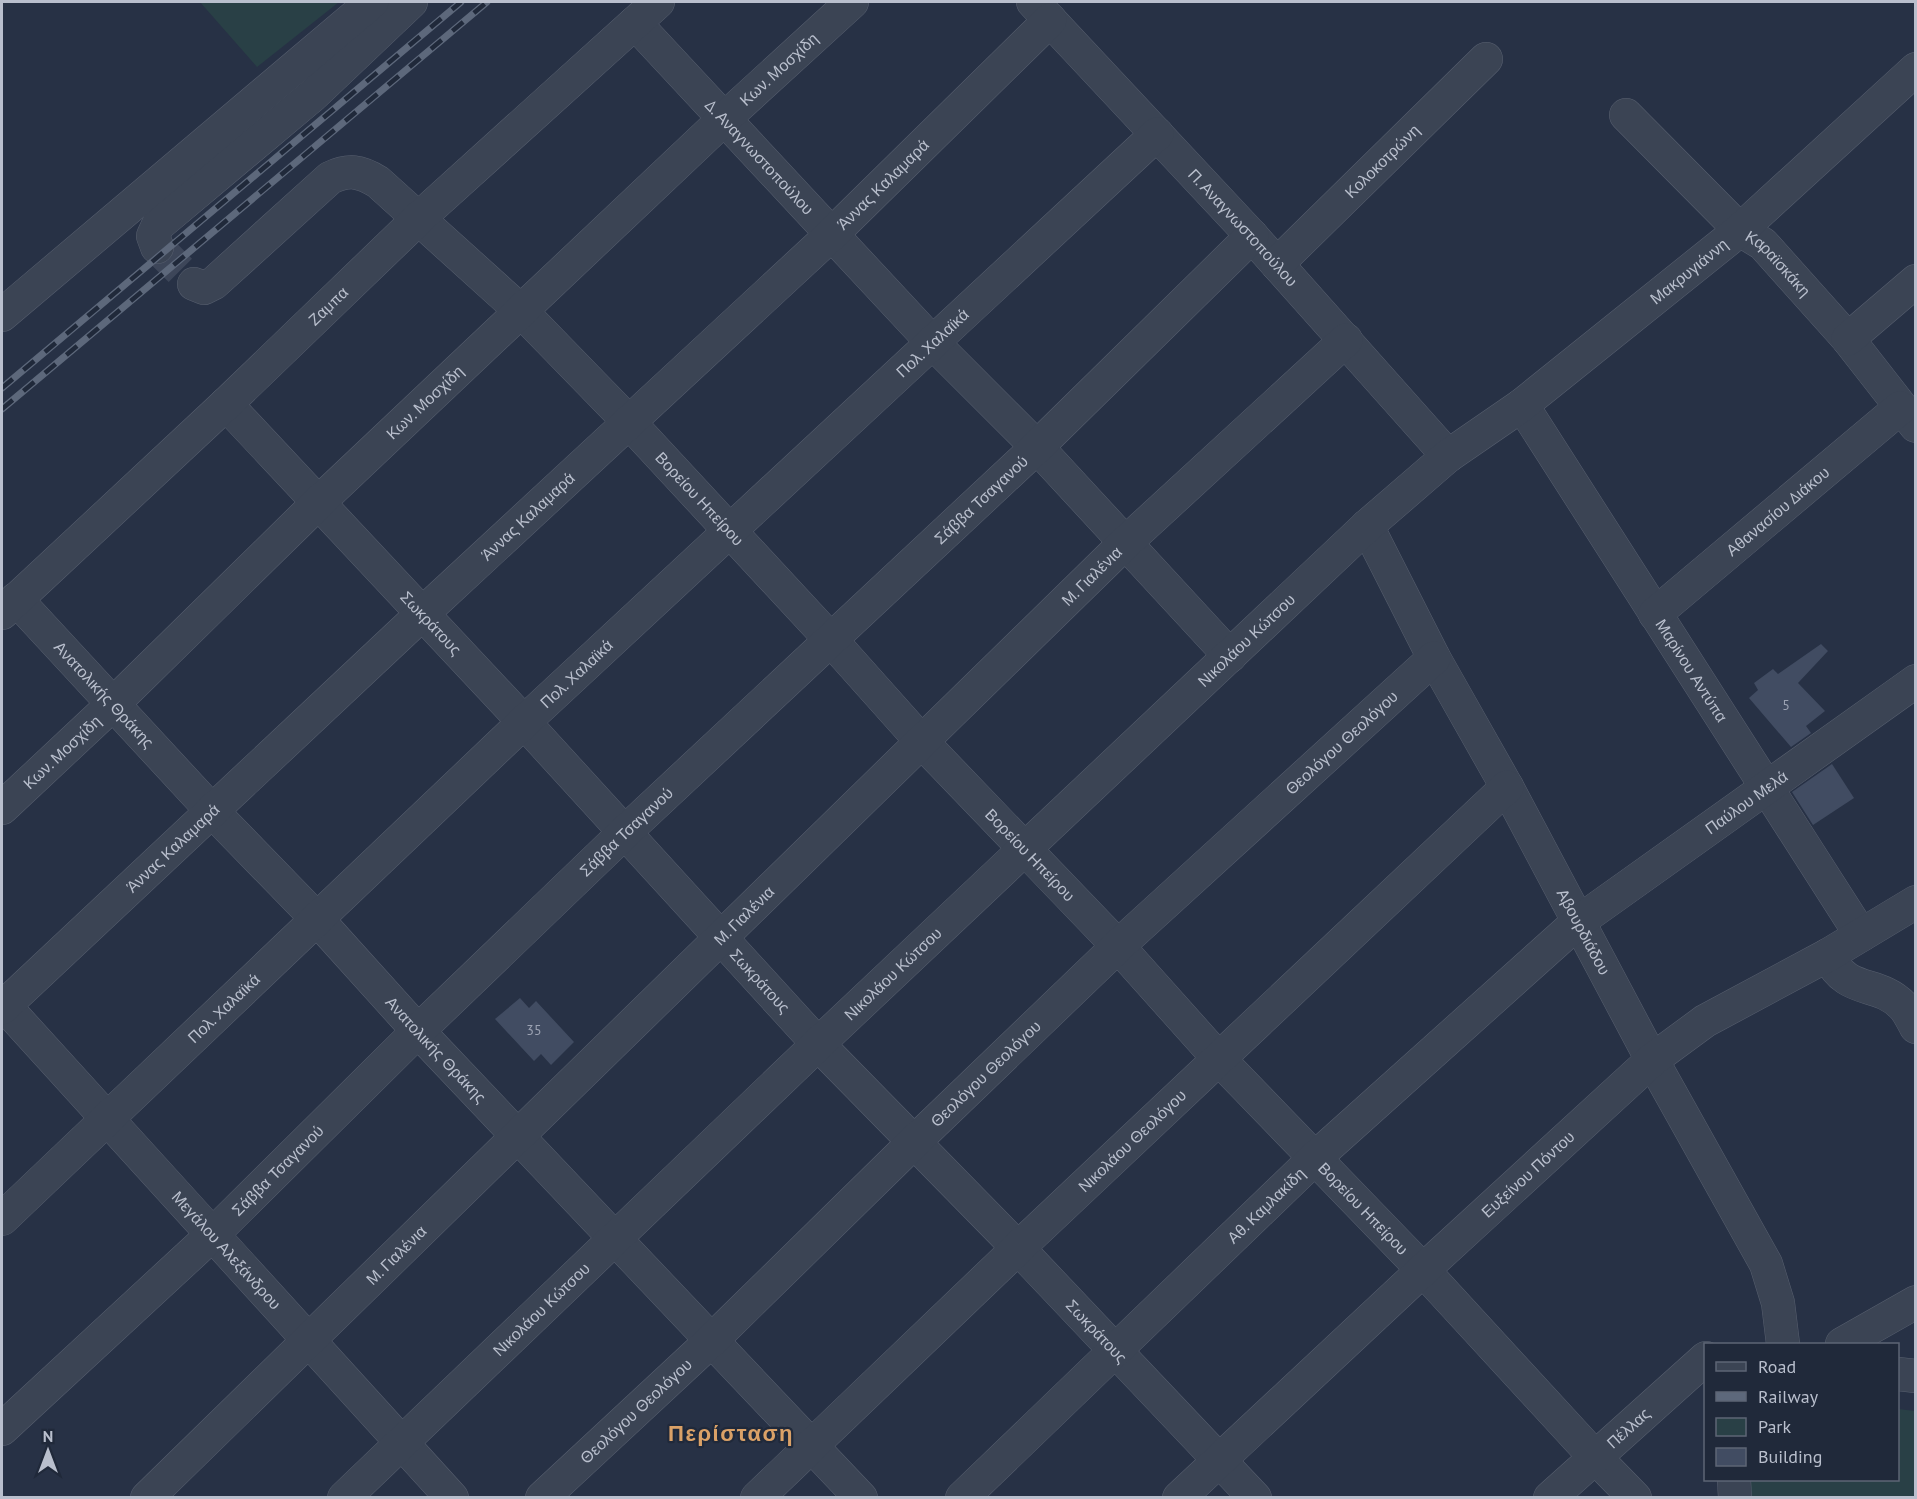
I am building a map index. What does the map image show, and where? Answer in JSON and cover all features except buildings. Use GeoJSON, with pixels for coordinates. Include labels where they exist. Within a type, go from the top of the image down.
{"type":"FeatureCollection","features":[{"type":"Feature","properties":{"kind":"street"},"geometry":{"type":"LineString","coordinates":[[2,315],[372,2]]}},
{"type":"Feature","properties":{"kind":"street"},"geometry":{"type":"LineString","coordinates":[[157,246],[153,236],[158,225],[313,95],[411,2]]}},
{"type":"Feature","properties":{"kind":"street","name":"Κων. Μοσχίδη"},"geometry":{"type":"LineString","coordinates":[[2,808],[113,704],[319,502],[724,119],[852,2]]}},
{"type":"Feature","properties":{"kind":"street","name":"Π. Αναγνωστοπούλου"},"geometry":{"type":"LineString","coordinates":[[1042,11],[1252,236],[1448,456]]}},
{"type":"Feature","properties":{"kind":"street","name":"Άννας Καλαμαρά"},"geometry":{"type":"LineString","coordinates":[[2,1005],[831,235],[1042,11]]}},
{"type":"Feature","properties":{"kind":"street","name":"Δ. Αναγνωστοπούλου"},"geometry":{"type":"LineString","coordinates":[[646,12],[724,119],[933,343],[1037,447],[1124,544],[1230,656]]}},
{"type":"Feature","properties":{"kind":"street","name":"Ζαμπα"},"geometry":{"type":"LineString","coordinates":[[9,606],[226,404],[418,218],[646,12]]}},
{"type":"Feature","properties":{"kind":"street","name":"Κολοκοτρώνη"},"geometry":{"type":"LineString","coordinates":[[1276,264],[1486,59]]}},
{"type":"Feature","properties":{"kind":"street","name":"Μακρυγιάννη"},"geometry":{"type":"LineString","coordinates":[[1448,456],[1522,405],[1740,230],[1916,69]]}},
{"type":"Feature","properties":{"kind":"street","name":"Καραϊσκάκη"},"geometry":{"type":"LineString","coordinates":[[1626,115],[1740,230],[1763,244],[1848,339],[1908,417]]}},
{"type":"Feature","properties":{"kind":"street","name":"Πολ. Χαλαϊκά"},"geometry":{"type":"LineString","coordinates":[[2,1219],[524,722],[1157,134]]}},
{"type":"Feature","properties":{"kind":"street","name":"Βορείου Ηπείρου"},"geometry":{"type":"LineString","coordinates":[[194,284],[204,288],[214,283],[330,178],[344,172],[368,176],[378,182],[522,312],[628,422],[831,640],[922,742],[1118,946],[1219,1059],[1316,1157],[1594,1456],[1635,1497]]}},
{"type":"Feature","properties":{"kind":"street","name":"Σάββα Τσαγανού"},"geometry":{"type":"LineString","coordinates":[[2,1429],[213,1234],[418,1031],[624,833],[1037,447],[1252,236]]}},
{"type":"Feature","properties":{"kind":"street"},"geometry":{"type":"LineString","coordinates":[[1848,339],[1916,281]]}},
{"type":"Feature","properties":{"kind":"street","name":"Μ. Γιαλένια"},"geometry":{"type":"LineString","coordinates":[[147,1497],[1124,544],[1346,340]]}},
{"type":"Feature","properties":{"kind":"street","name":"Σωκράτους"},"geometry":{"type":"LineString","coordinates":[[226,404],[524,722],[818,1044],[1018,1248],[1218,1461],[1255,1497]]}},
{"type":"Feature","properties":{"kind":"street","name":"Μαρίνου Αντύπα"},"geometry":{"type":"LineString","coordinates":[[1522,405],[1861,935]]}},
{"type":"Feature","properties":{"kind":"street","name":"Αθανασίου Διάκου"},"geometry":{"type":"LineString","coordinates":[[1655,614],[1908,417]]}},
{"type":"Feature","properties":{"kind":"street","name":"Νικολάου Κώτσου"},"geometry":{"type":"LineString","coordinates":[[344,1497],[1024,849],[1367,526],[1448,456]]}},
{"type":"Feature","properties":{"kind":"street","name":"Αβουρδιάδου"},"geometry":{"type":"LineString","coordinates":[[1367,526],[1434,658],[1507,787],[1652,1060],[1766,1264],[1778,1303],[1783,1343]]}},
{"type":"Feature","properties":{"kind":"street","name":"Ανατολικής Θράκης"},"geometry":{"type":"LineString","coordinates":[[9,606],[113,704],[212,811],[317,919],[418,1031],[861,1497]]}},
{"type":"Feature","properties":{"kind":"street","name":"Θεολόγου Θεολόγου"},"geometry":{"type":"LineString","coordinates":[[542,1497],[712,1340],[1118,946],[1434,658]]}},
{"type":"Feature","properties":{"kind":"street","name":"Παύλου Μελά"},"geometry":{"type":"LineString","coordinates":[[1578,922],[1916,681]]}},
{"type":"Feature","properties":{"kind":"street","name":"Νικολάου Θεολόγου"},"geometry":{"type":"LineString","coordinates":[[757,1497],[1507,787]]}},
{"type":"Feature","properties":{"kind":"street","name":"Ευξείνου Πόντου"},"geometry":{"type":"LineString","coordinates":[[1179,1497],[1652,1060],[1705,1022],[1828,955],[1916,902]]}},
{"type":"Feature","properties":{"kind":"street","name":"Αθ. Καμλακίδη"},"geometry":{"type":"LineString","coordinates":[[962,1497],[1316,1157],[1578,922]]}},
{"type":"Feature","properties":{"kind":"street"},"geometry":{"type":"LineString","coordinates":[[1828,955],[1834,969],[1845,979],[1884,994],[1904,1006],[1916,1027]]}},
{"type":"Feature","properties":{"kind":"street","name":"Μεγάλου Αλεξάνδρου"},"geometry":{"type":"LineString","coordinates":[[2,1005],[452,1497]]}},
{"type":"Feature","properties":{"kind":"street"},"geometry":{"type":"LineString","coordinates":[[1844,1343],[1916,1302]]}},
{"type":"Feature","properties":{"kind":"street","name":"Πέλλας"},"geometry":{"type":"LineString","coordinates":[[1550,1497],[1704,1360]]}},
{"type":"Feature","properties":{"kind":"street"},"geometry":{"type":"LineString","coordinates":[[1899,1374],[1916,1376]]}},
{"type":"Feature","properties":{"kind":"street"},"geometry":{"type":"LineString","coordinates":[[1734,1481],[1735,1497]]}},
{"type":"Feature","properties":{"kind":"green space"},"geometry":{"type":"Polygon","coordinates":[[[200,2],[339,2],[257,67],[200,2]]]}},
{"type":"Feature","properties":{"kind":"green space"},"geometry":{"type":"Polygon","coordinates":[[[1899,1409],[1915,1411],[1915,1497],[1740,1497],[1738,1481],[1899,1481],[1899,1409]]]}},
{"type":"Feature","properties":{"kind":"tunnel"},"geometry":{"type":"LineString","coordinates":[[157,247],[194,284]]}},
{"type":"Feature","properties":{"kind":"railway"},"geometry":{"type":"LineString","coordinates":[[2,388],[461,2]]}},
{"type":"Feature","properties":{"kind":"railway"},"geometry":{"type":"LineString","coordinates":[[2,409],[487,2]]}},
{"type":"Feature","properties":{"kind":"district","name":"Περίσταση"},"geometry":{"type":"Point","coordinates":[731,1433]}}]}
